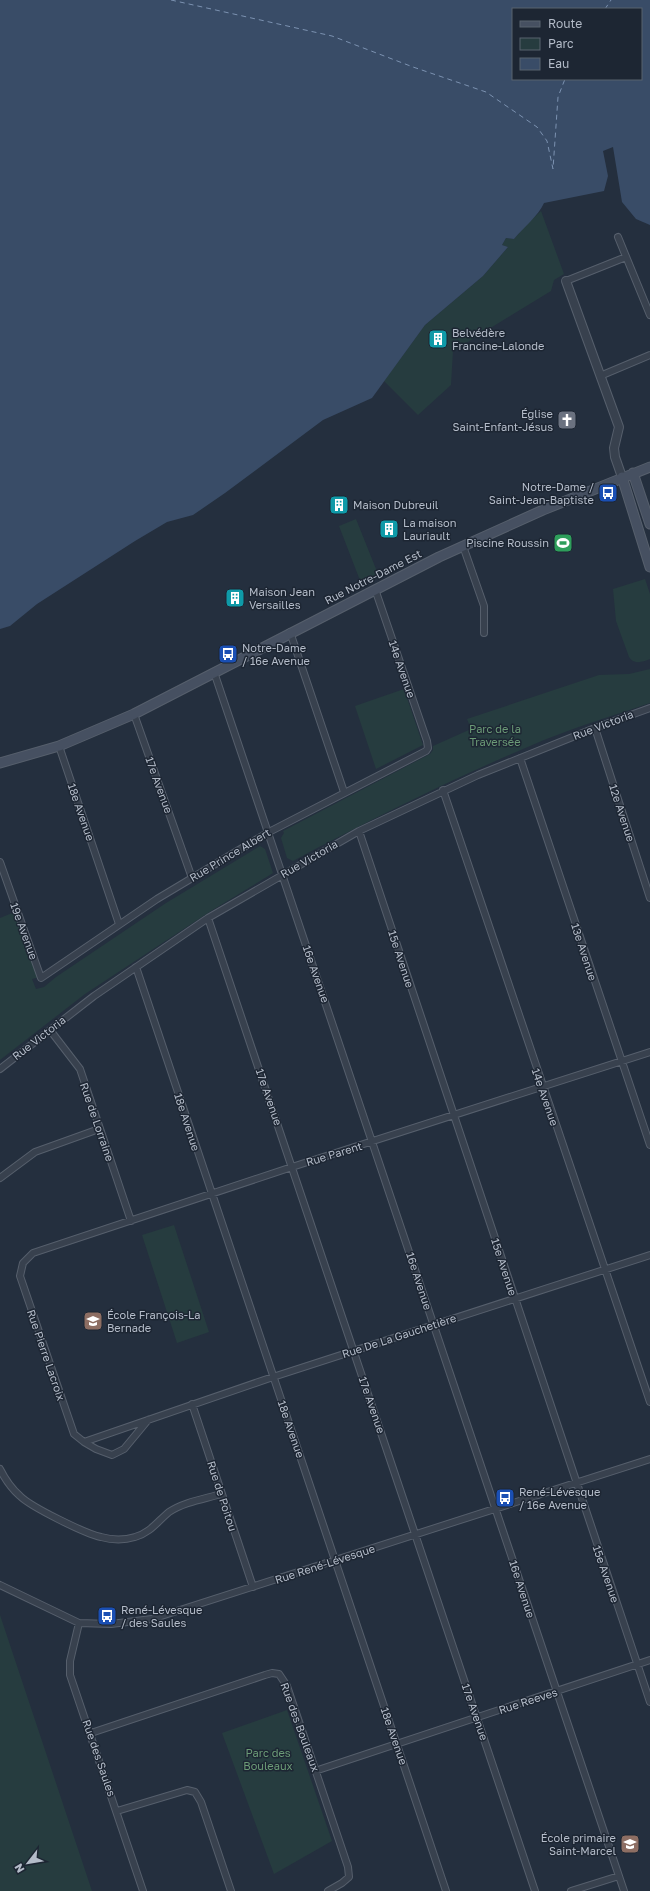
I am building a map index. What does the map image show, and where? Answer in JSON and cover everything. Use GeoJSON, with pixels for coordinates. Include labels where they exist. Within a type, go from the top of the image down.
{"type":"FeatureCollection","features":[{"type":"Feature","properties":{"kind":"main road","name":"Rue Notre-Dame Est"},"geometry":{"type":"LineString","coordinates":[[0,763],[59,746],[134,714],[290,632],[463,546],[622,477],[650,467]]}},
{"type":"Feature","properties":{"kind":"main road"},"geometry":{"type":"LineString","coordinates":[[633,473],[650,524]]}},
{"type":"Feature","properties":{"kind":"main road"},"geometry":{"type":"LineString","coordinates":[[622,477],[650,567]]}},
{"type":"Feature","properties":{"kind":"street"},"geometry":{"type":"LineString","coordinates":[[618,237],[650,316]]}},
{"type":"Feature","properties":{"kind":"street"},"geometry":{"type":"LineString","coordinates":[[622,477],[615,457],[614,448],[619,427],[566,281],[626,257]]}},
{"type":"Feature","properties":{"kind":"street"},"geometry":{"type":"LineString","coordinates":[[600,376],[650,356]]}},
{"type":"Feature","properties":{"kind":"street"},"geometry":{"type":"LineString","coordinates":[[463,546],[483,601],[484,633]]}},
{"type":"Feature","properties":{"kind":"street","name":"14e Avenue"},"geometry":{"type":"LineString","coordinates":[[375,589],[428,748]]}},
{"type":"Feature","properties":{"kind":"street"},"geometry":{"type":"LineString","coordinates":[[290,632],[344,792]]}},
{"type":"Feature","properties":{"kind":"street","name":"16e Avenue"},"geometry":{"type":"LineString","coordinates":[[214,672],[624,1891]]}},
{"type":"Feature","properties":{"kind":"street","name":"Rue Victoria"},"geometry":{"type":"LineString","coordinates":[[0,1069],[136,967],[208,918],[358,831],[443,790],[595,728],[650,708]]}},
{"type":"Feature","properties":{"kind":"street","name":"17e Avenue"},"geometry":{"type":"LineString","coordinates":[[134,714],[192,878]]}},
{"type":"Feature","properties":{"kind":"street","name":"12e Avenue"},"geometry":{"type":"LineString","coordinates":[[595,728],[650,898]]}},
{"type":"Feature","properties":{"kind":"street","name":"18e Avenue"},"geometry":{"type":"LineString","coordinates":[[59,746],[119,924]]}},
{"type":"Feature","properties":{"kind":"street","name":"Rue Prince Albert"},"geometry":{"type":"LineString","coordinates":[[41,978],[119,924],[269,832],[344,792],[423,753],[428,748]]}},
{"type":"Feature","properties":{"kind":"street","name":"13e Avenue"},"geometry":{"type":"LineString","coordinates":[[520,758],[650,1145]]}},
{"type":"Feature","properties":{"kind":"street","name":"14e Avenue"},"geometry":{"type":"LineString","coordinates":[[443,790],[542,1088],[650,1402]]}},
{"type":"Feature","properties":{"kind":"street","name":"15e Avenue"},"geometry":{"type":"LineString","coordinates":[[358,831],[650,1702]]}},
{"type":"Feature","properties":{"kind":"street","name":"19e Avenue"},"geometry":{"type":"LineString","coordinates":[[0,862],[41,978]]}},
{"type":"Feature","properties":{"kind":"street","name":"17e Avenue"},"geometry":{"type":"LineString","coordinates":[[208,918],[535,1891]]}},
{"type":"Feature","properties":{"kind":"street","name":"18e Avenue"},"geometry":{"type":"LineString","coordinates":[[136,967],[446,1891]]}},
{"type":"Feature","properties":{"kind":"street","name":"Rue de Lorraine"},"geometry":{"type":"LineString","coordinates":[[50,1030],[80,1069],[131,1220]]}},
{"type":"Feature","properties":{"kind":"street","name":"Rue Parent"},"geometry":{"type":"LineString","coordinates":[[23,1263],[33,1253],[42,1249],[650,1052]]}},
{"type":"Feature","properties":{"kind":"street"},"geometry":{"type":"LineString","coordinates":[[0,1178],[35,1152],[99,1129]]}},
{"type":"Feature","properties":{"kind":"street","name":"Rue De La Gauchetière"},"geometry":{"type":"LineString","coordinates":[[84,1442],[273,1377],[650,1255]]}},
{"type":"Feature","properties":{"kind":"street","name":"Rue Pierre Lacroix"},"geometry":{"type":"LineString","coordinates":[[23,1263],[20,1276],[22,1284],[68,1419],[74,1434],[84,1442]]}},
{"type":"Feature","properties":{"kind":"street","name":"Rue de Poitou"},"geometry":{"type":"LineString","coordinates":[[192,1404],[253,1587]]}},
{"type":"Feature","properties":{"kind":"street"},"geometry":{"type":"LineString","coordinates":[[84,1442],[96,1449],[112,1455],[124,1449],[148,1420]]}},
{"type":"Feature","properties":{"kind":"street","name":"Rue René-Lévesque"},"geometry":{"type":"LineString","coordinates":[[0,1585],[79,1623],[111,1624],[152,1620],[650,1459]]}},
{"type":"Feature","properties":{"kind":"street"},"geometry":{"type":"LineString","coordinates":[[0,1469],[10,1485],[21,1497],[90,1534],[102,1538],[119,1539],[135,1537],[146,1532],[169,1512],[182,1505],[221,1494]]}},
{"type":"Feature","properties":{"kind":"street","name":"Rue des Saules"},"geometry":{"type":"LineString","coordinates":[[79,1623],[70,1661],[70,1676],[91,1733],[143,1891]]}},
{"type":"Feature","properties":{"kind":"street","name":"Rue Reeves"},"geometry":{"type":"LineString","coordinates":[[315,1771],[650,1660]]}},
{"type":"Feature","properties":{"kind":"street","name":"Rue des Bouleaux"},"geometry":{"type":"LineString","coordinates":[[91,1733],[265,1675],[272,1673],[279,1674],[287,1686],[350,1872],[346,1880],[328,1891]]}},
{"type":"Feature","properties":{"kind":"street"},"geometry":{"type":"LineString","coordinates":[[117,1810],[187,1790],[195,1792],[201,1802],[231,1891]]}},
{"type":"Feature","properties":{"kind":"street"},"geometry":{"type":"LineString","coordinates":[[571,1891],[619,1876]]}},
{"type":"Feature","properties":{"kind":"green space"},"geometry":{"type":"Polygon","coordinates":[[[541,211],[564,274],[554,280],[551,291],[453,351],[451,385],[418,415],[384,381],[425,325],[483,276],[508,247],[502,245],[506,238],[514,239],[541,211]]]}},
{"type":"Feature","properties":{"kind":"green space"},"geometry":{"type":"Polygon","coordinates":[[[356,519],[378,574],[361,583],[339,526],[356,519]]]}},
{"type":"Feature","properties":{"kind":"green space"},"geometry":{"type":"Polygon","coordinates":[[[645,579],[650,594],[650,659],[636,662],[631,660],[629,657],[616,621],[613,589],[645,579]]]}},
{"type":"Feature","properties":{"kind":"green space","name":"Parc de la Traversée"},"geometry":{"type":"Polygon","coordinates":[[[650,669],[650,703],[544,740],[417,798],[293,861],[287,858],[281,838],[284,833],[283,831],[430,754],[433,750],[433,746],[471,729],[467,719],[599,675],[629,674],[650,669]]]}},
{"type":"Feature","properties":{"kind":"green space"},"geometry":{"type":"Polygon","coordinates":[[[404,689],[423,745],[376,769],[355,706],[404,689]]]}},
{"type":"Feature","properties":{"kind":"green space"},"geometry":{"type":"Polygon","coordinates":[[[260,846],[265,849],[273,873],[211,911],[85,994],[0,1060],[0,918],[17,911],[40,977],[32,979],[36,989],[44,987],[56,977],[166,903],[260,846]]]}},
{"type":"Feature","properties":{"kind":"green space"},"geometry":{"type":"Polygon","coordinates":[[[174,1225],[209,1332],[177,1343],[142,1235],[174,1225]]]}},
{"type":"Feature","properties":{"kind":"green space"},"geometry":{"type":"Polygon","coordinates":[[[0,1615],[92,1891],[0,1891],[0,1615]]]}},
{"type":"Feature","properties":{"kind":"green space","name":"Parc des Bouleaux"},"geometry":{"type":"Polygon","coordinates":[[[287,1710],[332,1841],[274,1874],[222,1733],[287,1710]]]}},
{"type":"Feature","properties":{"kind":"water"},"geometry":{"type":"Polygon","coordinates":[[[0,0],[650,0],[650,225],[636,219],[622,202],[613,147],[603,151],[608,176],[604,191],[544,203],[535,217],[514,239],[506,238],[502,245],[508,247],[483,276],[425,325],[372,398],[323,420],[193,515],[167,522],[135,541],[37,604],[10,626],[0,629],[0,0]]]}},
{"type":"Feature","properties":{"kind":"ferry route"},"geometry":{"type":"LineString","coordinates":[[171,0],[332,36],[413,67],[486,92],[537,127],[547,141],[553,169],[558,97],[565,80]]}},
{"type":"Feature","properties":{"kind":"ferry route"},"geometry":{"type":"LineString","coordinates":[[606,8],[611,0]]}},
{"type":"Feature","properties":{"kind":"place","name":"Belvédère Francine-Lalonde"},"geometry":{"type":"Point","coordinates":[438,339]}},
{"type":"Feature","properties":{"kind":"place","name":"Église Saint-Enfant-Jésus"},"geometry":{"type":"Point","coordinates":[567,420]}},
{"type":"Feature","properties":{"kind":"place","name":"Notre-Dame / Saint-Jean-Baptiste"},"geometry":{"type":"Point","coordinates":[608,493]}},
{"type":"Feature","properties":{"kind":"place","name":"Maison Dubreuil"},"geometry":{"type":"Point","coordinates":[339,505]}},
{"type":"Feature","properties":{"kind":"place","name":"La maison Lauriault"},"geometry":{"type":"Point","coordinates":[389,529]}},
{"type":"Feature","properties":{"kind":"place","name":"Piscine Roussin"},"geometry":{"type":"Point","coordinates":[563,543]}},
{"type":"Feature","properties":{"kind":"place","name":"Maison Jean Versailles"},"geometry":{"type":"Point","coordinates":[235,598]}},
{"type":"Feature","properties":{"kind":"place","name":"Notre-Dame / 16e Avenue"},"geometry":{"type":"Point","coordinates":[228,654]}},
{"type":"Feature","properties":{"kind":"place","name":"École François-La Bernade"},"geometry":{"type":"Point","coordinates":[93,1321]}},
{"type":"Feature","properties":{"kind":"place","name":"René-Lévesque / 16e Avenue"},"geometry":{"type":"Point","coordinates":[505,1498]}},
{"type":"Feature","properties":{"kind":"place","name":"René-Lévesque / des Saules"},"geometry":{"type":"Point","coordinates":[107,1616]}},
{"type":"Feature","properties":{"kind":"place","name":"École primaire Saint-Marcel"},"geometry":{"type":"Point","coordinates":[630,1844]}}]}
